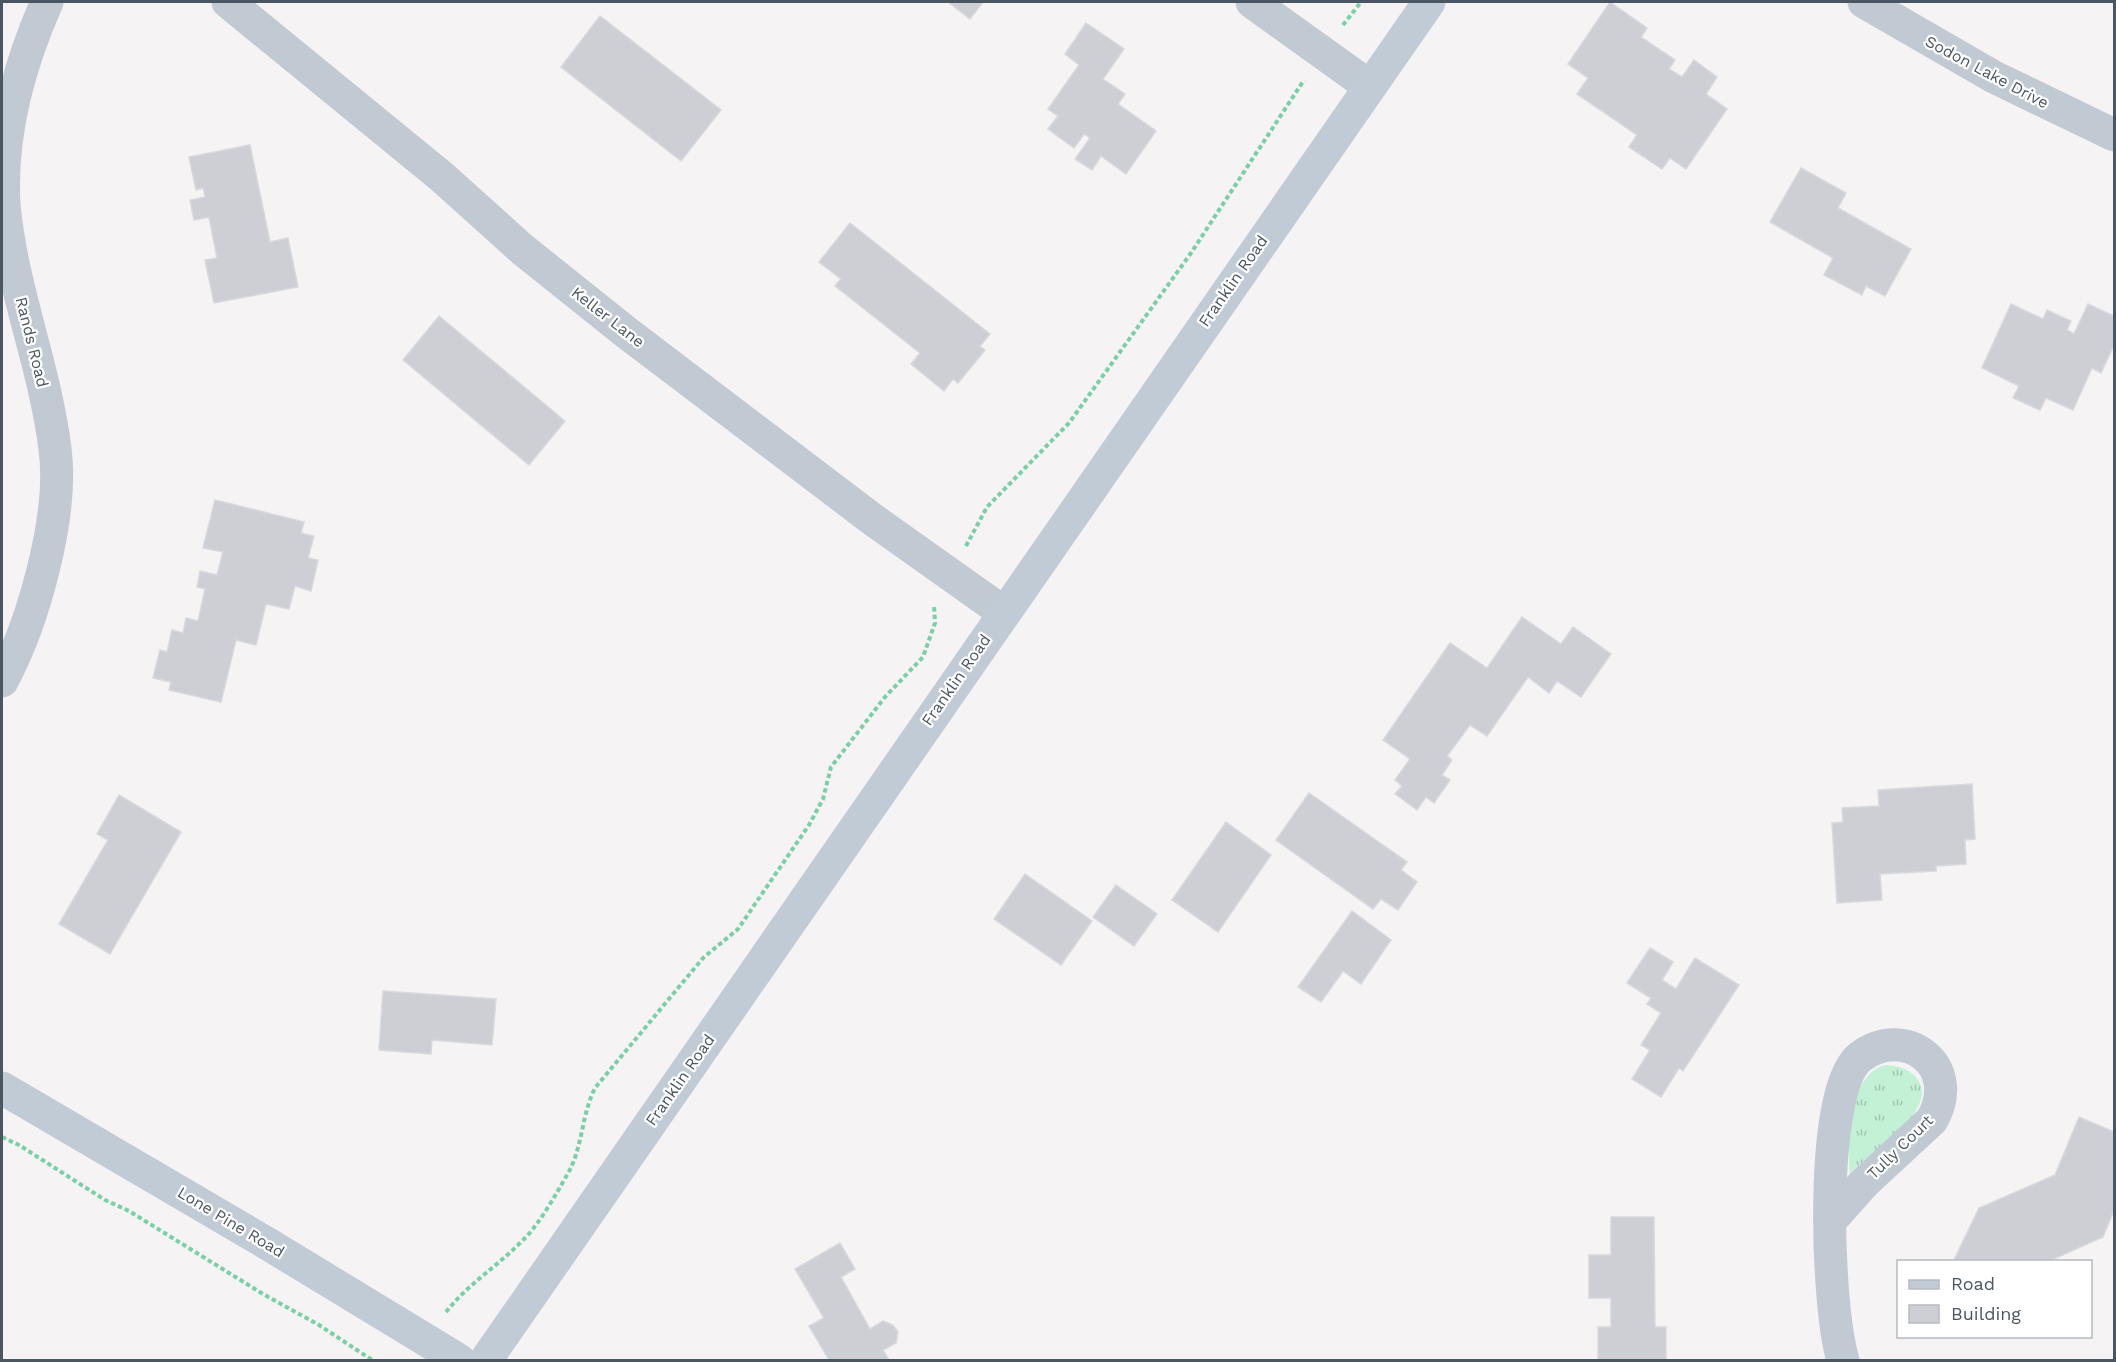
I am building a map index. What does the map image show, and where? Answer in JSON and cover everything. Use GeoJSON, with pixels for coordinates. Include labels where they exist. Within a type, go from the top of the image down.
{"type":"FeatureCollection","features":[{"type":"Feature","properties":{"kind":"street","name":"Rands Road"},"geometry":{"type":"LineString","coordinates":[[2,681],[34,600],[47,552],[56,481],[56,451],[10,243],[4,183],[6,132],[18,80],[47,2]]}},
{"type":"Feature","properties":{"kind":"street","name":"Keller Lane"},"geometry":{"type":"LineString","coordinates":[[228,2],[442,177],[522,249],[627,333],[872,519],[1003,612]]}},
{"type":"Feature","properties":{"kind":"street"},"geometry":{"type":"LineString","coordinates":[[1252,2],[1369,86]]}},
{"type":"Feature","properties":{"kind":"street","name":"Franklin Road"},"geometry":{"type":"LineString","coordinates":[[486,1360],[1003,612],[1429,2]]}},
{"type":"Feature","properties":{"kind":"street","name":"Sodon Lake Drive"},"geometry":{"type":"LineString","coordinates":[[1864,2],[1994,77],[2115,135]]}},
{"type":"Feature","properties":{"kind":"street","name":"Tully Court"},"geometry":{"type":"LineString","coordinates":[[1831,1220],[1864,1183],[1932,1120],[1939,1107],[1943,1091],[1941,1078],[1932,1062],[1921,1053],[1908,1047],[1892,1046],[1873,1050],[1850,1067],[1842,1085],[1838,1106],[1831,1220],[1832,1307],[1836,1339],[1843,1360]]}},
{"type":"Feature","properties":{"kind":"street","name":"Lone Pine Road"},"geometry":{"type":"LineString","coordinates":[[2,1088],[278,1250],[459,1360]]}},
{"type":"Feature","properties":{"kind":"path"},"geometry":{"type":"LineString","coordinates":[[1340,30],[1361,2]]}},
{"type":"Feature","properties":{"kind":"path"},"geometry":{"type":"LineString","coordinates":[[965,548],[987,507],[1069,423],[1157,301],[1191,253],[1306,75]]}},
{"type":"Feature","properties":{"kind":"path"},"geometry":{"type":"LineString","coordinates":[[458,1298],[525,1239],[568,1174],[577,1156],[585,1112],[595,1088],[703,958],[738,929],[823,799],[831,767],[885,697],[923,657],[935,623],[934,605],[938,598]]}},
{"type":"Feature","properties":{"kind":"path"},"geometry":{"type":"LineString","coordinates":[[2,1137],[19,1145],[105,1200],[129,1210],[263,1294],[319,1325],[372,1360]]}},
{"type":"Feature","properties":{"kind":"green space"},"geometry":{"type":"Polygon","coordinates":[[[1886,1065],[1904,1069],[1915,1076],[1922,1092],[1919,1105],[1899,1131],[1850,1173],[1850,1127],[1857,1094],[1873,1071],[1886,1065]]]}},
{"type":"Feature","properties":{"kind":"building"},"geometry":{"type":"Polygon","coordinates":[[[948,2],[983,2],[970,19],[948,2]]]}},
{"type":"Feature","properties":{"kind":"building"},"geometry":{"type":"Polygon","coordinates":[[[1610,2],[1647,28],[1641,37],[1675,60],[1669,69],[1682,77],[1694,60],[1717,77],[1706,94],[1727,109],[1686,169],[1670,158],[1662,169],[1629,147],[1637,135],[1577,94],[1588,78],[1568,64],[1610,2]]]}},
{"type":"Feature","properties":{"kind":"building"},"geometry":{"type":"Polygon","coordinates":[[[600,16],[721,110],[681,161],[561,67],[600,16]]]}},
{"type":"Feature","properties":{"kind":"building"},"geometry":{"type":"Polygon","coordinates":[[[1086,23],[1124,49],[1103,79],[1125,94],[1118,104],[1156,131],[1126,174],[1101,156],[1092,170],[1075,159],[1090,138],[1084,134],[1074,148],[1048,129],[1058,116],[1048,109],[1079,65],[1065,54],[1086,23]]]}},
{"type":"Feature","properties":{"kind":"building"},"geometry":{"type":"Polygon","coordinates":[[[250,145],[270,242],[288,238],[298,287],[214,303],[205,260],[217,258],[209,217],[194,220],[190,200],[205,197],[203,188],[196,190],[189,157],[250,145]]]}},
{"type":"Feature","properties":{"kind":"building"},"geometry":{"type":"Polygon","coordinates":[[[1801,168],[1846,193],[1838,208],[1911,249],[1885,296],[1866,286],[1862,295],[1824,275],[1833,258],[1770,222],[1801,168]]]}},
{"type":"Feature","properties":{"kind":"building"},"geometry":{"type":"Polygon","coordinates":[[[850,223],[990,334],[980,346],[985,350],[958,383],[953,379],[944,391],[911,364],[920,353],[835,286],[841,279],[819,262],[850,223]]]}},
{"type":"Feature","properties":{"kind":"building"},"geometry":{"type":"Polygon","coordinates":[[[2011,304],[2043,319],[2047,310],[2071,321],[2067,330],[2074,334],[2088,304],[2114,316],[2114,345],[2101,373],[2092,368],[2073,410],[2046,398],[2040,410],[2013,398],[2019,386],[1982,368],[2011,304]]]}},
{"type":"Feature","properties":{"kind":"building"},"geometry":{"type":"Polygon","coordinates":[[[439,316],[565,421],[529,465],[403,360],[439,316]]]}},
{"type":"Feature","properties":{"kind":"building"},"geometry":{"type":"Polygon","coordinates":[[[215,500],[304,522],[301,533],[314,536],[308,558],[318,560],[311,591],[295,586],[289,609],[266,604],[256,645],[236,640],[221,702],[169,690],[171,682],[153,678],[160,650],[167,652],[172,630],[183,633],[186,618],[198,621],[205,589],[197,587],[200,571],[217,575],[223,552],[203,548],[215,500]]]}},
{"type":"Feature","properties":{"kind":"building"},"geometry":{"type":"Polygon","coordinates":[[[1522,617],[1561,644],[1573,627],[1611,654],[1581,697],[1557,681],[1549,693],[1528,677],[1487,736],[1470,725],[1447,756],[1452,760],[1442,775],[1450,780],[1434,803],[1426,797],[1417,810],[1395,794],[1402,786],[1395,780],[1410,759],[1383,740],[1450,643],[1487,668],[1522,617]]]}},
{"type":"Feature","properties":{"kind":"building"},"geometry":{"type":"Polygon","coordinates":[[[1972,784],[1975,839],[1965,840],[1966,864],[1936,866],[1936,871],[1880,874],[1882,900],[1837,903],[1832,823],[1843,822],[1842,808],[1879,806],[1878,790],[1972,784]]]}},
{"type":"Feature","properties":{"kind":"building"},"geometry":{"type":"Polygon","coordinates":[[[1309,793],[1407,862],[1401,870],[1417,882],[1398,910],[1381,899],[1373,909],[1276,840],[1309,793]]]}},
{"type":"Feature","properties":{"kind":"building"},"geometry":{"type":"Polygon","coordinates":[[[119,795],[181,832],[110,954],[59,924],[108,840],[97,834],[119,795]]]}},
{"type":"Feature","properties":{"kind":"building"},"geometry":{"type":"Polygon","coordinates":[[[1226,822],[1271,855],[1218,932],[1172,900],[1226,822]]]}},
{"type":"Feature","properties":{"kind":"building"},"geometry":{"type":"Polygon","coordinates":[[[1025,874],[1092,921],[1061,965],[994,919],[1025,874]]]}},
{"type":"Feature","properties":{"kind":"building"},"geometry":{"type":"Polygon","coordinates":[[[1116,885],[1157,914],[1134,946],[1093,917],[1116,885]]]}},
{"type":"Feature","properties":{"kind":"building"},"geometry":{"type":"Polygon","coordinates":[[[1352,911],[1391,940],[1361,984],[1343,971],[1321,1002],[1298,987],[1352,911]]]}},
{"type":"Feature","properties":{"kind":"building"},"geometry":{"type":"Polygon","coordinates":[[[1650,948],[1673,962],[1662,980],[1676,989],[1695,958],[1739,985],[1683,1071],[1679,1068],[1661,1097],[1632,1079],[1650,1050],[1641,1045],[1661,1013],[1647,1004],[1651,998],[1627,983],[1650,948]]]}},
{"type":"Feature","properties":{"kind":"building"},"geometry":{"type":"Polygon","coordinates":[[[383,991],[496,999],[492,1045],[432,1040],[431,1054],[379,1050],[383,991]]]}},
{"type":"Feature","properties":{"kind":"building"},"geometry":{"type":"Polygon","coordinates":[[[2079,1117],[2114,1132],[2114,1210],[2103,1237],[2051,1260],[1954,1260],[1979,1208],[2055,1175],[2079,1117]]]}},
{"type":"Feature","properties":{"kind":"building"},"geometry":{"type":"Polygon","coordinates":[[[1611,1217],[1654,1217],[1655,1327],[1666,1327],[1666,1360],[1598,1360],[1598,1327],[1611,1327],[1611,1298],[1589,1298],[1589,1255],[1611,1255],[1611,1217]]]}},
{"type":"Feature","properties":{"kind":"building"},"geometry":{"type":"Polygon","coordinates":[[[840,1243],[855,1269],[841,1277],[870,1329],[883,1321],[893,1325],[898,1332],[896,1343],[883,1350],[889,1360],[829,1360],[809,1326],[824,1318],[795,1269],[840,1243]]]}}]}
